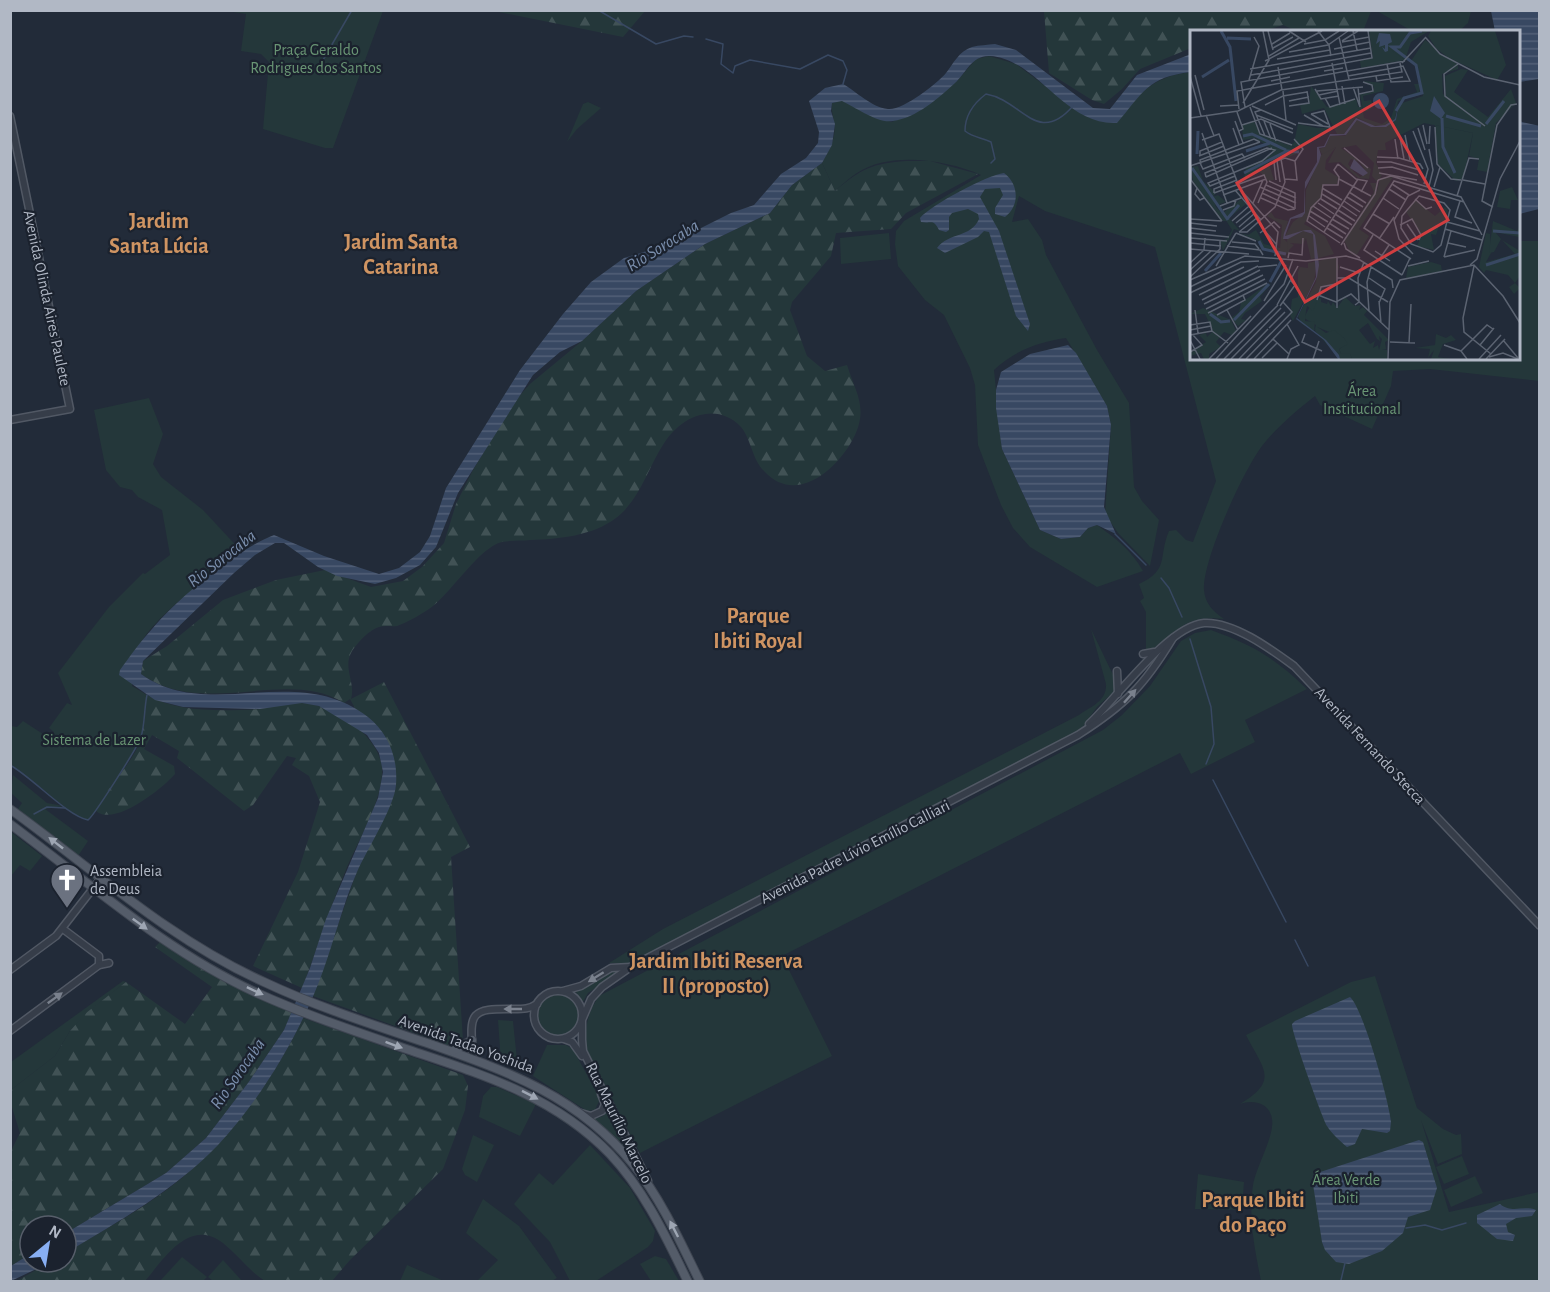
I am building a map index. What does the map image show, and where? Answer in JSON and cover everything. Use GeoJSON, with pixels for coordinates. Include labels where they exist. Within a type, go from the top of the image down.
{"type":"FeatureCollection","features":[{"type":"Feature","properties":{"kind":"main road","name":"Avenida Tadao Yoshida"},"geometry":{"type":"LineString","coordinates":[[10,809],[207,954],[264,983],[473,1059],[538,1086],[578,1112],[610,1139],[652,1190],[700,1281]]}},
{"type":"Feature","properties":{"kind":"main road","name":"Avenida Tadao Yoshida"},"geometry":{"type":"LineString","coordinates":[[10,824],[93,889],[202,965],[258,993],[476,1072],[528,1093],[554,1108],[610,1154],[650,1206],[688,1281]]}},
{"type":"Feature","properties":{"kind":"main road"},"geometry":{"type":"LineString","coordinates":[[452,1052],[472,1040]]}},
{"type":"Feature","properties":{"kind":"main road"},"geometry":{"type":"LineString","coordinates":[[473,1059],[476,1072]]}},
{"type":"Feature","properties":{"kind":"street","name":"Avenida Olinda Aires Paulete"},"geometry":{"type":"LineString","coordinates":[[10,116],[70,409],[10,420]]}},
{"type":"Feature","properties":{"kind":"street","name":"Avenida Fernando Stecca"},"geometry":{"type":"LineString","coordinates":[[1155,652],[1188,627],[1206,623],[1231,628],[1266,645],[1294,666],[1539,926]]}},
{"type":"Feature","properties":{"kind":"street","name":"Avenida Padre Lívio Emílio Calliari"},"geometry":{"type":"LineString","coordinates":[[582,1020],[597,991],[632,966],[1078,735],[1116,711],[1156,665],[1173,638]]}},
{"type":"Feature","properties":{"kind":"street","name":"Avenida Padre Lívio Emílio Calliari"},"geometry":{"type":"LineString","coordinates":[[1078,735],[1118,696],[1155,652]]}},
{"type":"Feature","properties":{"kind":"street"},"geometry":{"type":"LineString","coordinates":[[1143,654],[1155,652]]}},
{"type":"Feature","properties":{"kind":"street"},"geometry":{"type":"LineString","coordinates":[[1117,671],[1118,696]]}},
{"type":"Feature","properties":{"kind":"street"},"geometry":{"type":"LineString","coordinates":[[10,970],[63,929],[102,878]]}},
{"type":"Feature","properties":{"kind":"street"},"geometry":{"type":"LineString","coordinates":[[63,929],[99,956],[99,965]]}},
{"type":"Feature","properties":{"kind":"street"},"geometry":{"type":"LineString","coordinates":[[10,1031],[99,965],[109,963]]}},
{"type":"Feature","properties":{"kind":"street","name":"Avenida Padre Lívio Emílio Calliari"},"geometry":{"type":"LineString","coordinates":[[560,991],[581,986],[611,968],[632,966]]}},
{"type":"Feature","properties":{"kind":"street"},"geometry":{"type":"LineString","coordinates":[[473,1059],[472,1022],[478,1011],[486,1008],[528,1008],[547,994],[560,991]]}},
{"type":"Feature","properties":{"kind":"street","name":"Rua Maurílio Marcelo"},"geometry":{"type":"LineString","coordinates":[[560,991],[576,999],[581,1007],[583,1051],[652,1190]]}},
{"type":"Feature","properties":{"kind":"street","name":"Rua Maurílio Marcelo"},"geometry":{"type":"LineString","coordinates":[[537,1003],[534,1017],[539,1029],[550,1038],[563,1039],[576,1046],[604,1101],[604,1108],[597,1115],[591,1116],[578,1112]]}},
{"type":"Feature","properties":{"kind":"street"},"geometry":{"type":"LineString","coordinates":[[563,1039],[576,1033],[582,1020]]}},
{"type":"Feature","properties":{"kind":"green space"},"geometry":{"type":"Polygon","coordinates":[[[645,10],[623,37],[494,11],[645,10]]]}},
{"type":"Feature","properties":{"kind":"green space"},"geometry":{"type":"Polygon","coordinates":[[[1044,10],[1371,11],[1363,30],[1295,30],[1283,25],[1266,30],[1190,30],[1190,48],[1140,69],[1104,104],[1092,100],[1049,73],[1044,10]]]}},
{"type":"Feature","properties":{"kind":"green space","name":"Praça Geraldo Rodrigues dos Santos"},"geometry":{"type":"Polygon","coordinates":[[[227,11],[383,11],[333,148],[325,148],[263,129],[269,62],[261,54],[241,51],[246,14],[227,11]]]}},
{"type":"Feature","properties":{"kind":"green space"},"geometry":{"type":"Polygon","coordinates":[[[1377,11],[1471,11],[1468,23],[1460,30],[1410,30],[1377,11]]]}},
{"type":"Feature","properties":{"kind":"green space","name":"Área Institucional"},"geometry":{"type":"Polygon","coordinates":[[[989,56],[1016,64],[1085,116],[1124,114],[1137,97],[1152,85],[1170,76],[1190,72],[1190,360],[1520,360],[1520,241],[1539,241],[1539,381],[1430,369],[1393,371],[1391,386],[1372,429],[1320,405],[1315,396],[1274,432],[1262,446],[1235,495],[1216,538],[1205,577],[1204,590],[1211,607],[1224,619],[1210,618],[1189,623],[1146,653],[1146,612],[1140,601],[1144,598],[1139,584],[1149,579],[1159,568],[1169,531],[1176,530],[1186,540],[1193,542],[1216,481],[1155,247],[1045,211],[1019,196],[1012,222],[1028,219],[1042,240],[1046,255],[1097,350],[1129,403],[1134,487],[1142,501],[1159,520],[1150,566],[1118,533],[1105,514],[1111,425],[1107,406],[1066,338],[1027,348],[994,370],[1002,449],[1040,530],[1061,539],[1080,537],[1088,528],[1097,525],[1123,545],[1143,571],[1097,587],[1030,547],[1013,528],[1001,505],[978,445],[975,385],[970,368],[944,315],[925,300],[898,266],[896,231],[904,221],[981,175],[952,165],[902,160],[870,166],[854,175],[835,191],[822,163],[832,143],[835,128],[832,103],[842,100],[874,117],[892,122],[957,81],[976,59],[989,56]]]}},
{"type":"Feature","properties":{"kind":"green space"},"geometry":{"type":"Polygon","coordinates":[[[588,102],[601,108],[577,129],[567,142],[583,104],[588,102]]]}},
{"type":"Feature","properties":{"kind":"green space"},"geometry":{"type":"Polygon","coordinates":[[[930,161],[978,174],[906,213],[891,229],[836,233],[831,256],[792,302],[790,310],[807,356],[825,371],[847,365],[859,399],[859,425],[855,435],[839,459],[828,470],[803,484],[790,485],[777,481],[760,466],[744,432],[737,423],[722,415],[700,415],[684,422],[672,433],[662,446],[638,492],[616,518],[586,533],[552,539],[502,542],[476,560],[429,609],[397,626],[384,626],[371,631],[354,648],[348,663],[352,687],[351,699],[384,682],[470,847],[451,857],[463,1041],[460,1045],[450,1046],[313,996],[357,871],[396,787],[368,717],[356,710],[350,699],[344,703],[321,693],[297,690],[191,692],[165,687],[141,674],[143,661],[167,646],[223,600],[276,580],[325,570],[371,587],[403,581],[422,567],[444,543],[456,504],[473,470],[515,401],[530,384],[582,341],[636,291],[705,244],[770,213],[792,185],[822,163],[835,191],[868,168],[885,163],[930,161]]]}},
{"type":"Feature","properties":{"kind":"green space"},"geometry":{"type":"Polygon","coordinates":[[[889,233],[891,259],[841,264],[840,238],[889,233]]]}},
{"type":"Feature","properties":{"kind":"green space","name":"Sistema de Lazer"},"geometry":{"type":"Polygon","coordinates":[[[149,398],[163,434],[153,464],[161,477],[203,510],[242,552],[169,610],[156,623],[138,649],[132,686],[147,695],[141,737],[116,781],[88,820],[70,811],[11,765],[11,726],[17,727],[23,721],[49,738],[54,732],[49,728],[67,703],[72,705],[58,673],[109,607],[143,573],[145,574],[170,555],[162,510],[138,497],[132,490],[120,487],[106,470],[94,410],[149,398]]]}},
{"type":"Feature","properties":{"kind":"green space"},"geometry":{"type":"Polygon","coordinates":[[[1091,629],[1115,679],[1116,690],[1097,707],[1082,728],[1048,748],[634,963],[588,993],[583,1002],[575,991],[628,963],[609,963],[663,929],[1094,706],[1104,695],[1106,684],[1091,629]]]}},
{"type":"Feature","properties":{"kind":"green space"},"geometry":{"type":"Polygon","coordinates":[[[1211,630],[1263,654],[1307,689],[1245,720],[1255,742],[1191,774],[1180,753],[782,956],[832,1056],[640,1153],[586,1048],[588,1020],[599,996],[1103,730],[1122,715],[1150,686],[1181,641],[1195,633],[1211,630]]]}},
{"type":"Feature","properties":{"kind":"green space"},"geometry":{"type":"Polygon","coordinates":[[[147,695],[173,705],[202,709],[259,709],[295,703],[313,705],[327,709],[354,725],[375,748],[381,761],[382,774],[377,799],[339,886],[302,988],[253,966],[298,872],[320,802],[309,776],[292,765],[296,758],[287,756],[253,805],[244,811],[177,758],[179,751],[152,735],[144,749],[174,766],[175,774],[149,797],[125,810],[104,815],[96,811],[137,748],[142,733],[147,695]]]}},
{"type":"Feature","properties":{"kind":"green space"},"geometry":{"type":"Polygon","coordinates":[[[13,775],[47,803],[64,806],[45,809],[88,841],[78,856],[18,809],[22,803],[11,793],[13,775]]]}},
{"type":"Feature","properties":{"kind":"green space"},"geometry":{"type":"Polygon","coordinates":[[[10,831],[42,856],[30,871],[20,865],[11,876],[10,831]]]}},
{"type":"Feature","properties":{"kind":"green space"},"geometry":{"type":"Polygon","coordinates":[[[160,942],[225,981],[292,1011],[284,1030],[248,1083],[206,1138],[166,1173],[78,1226],[78,1214],[18,1214],[18,1262],[11,1266],[10,1153],[20,1133],[11,1104],[11,1090],[55,1056],[70,1031],[86,1013],[126,982],[185,1024],[212,987],[155,947],[160,942]]]}},
{"type":"Feature","properties":{"kind":"green space","name":"Área Verde Ibiti"},"geometry":{"type":"Polygon","coordinates":[[[1375,976],[1417,1108],[1443,1129],[1456,1135],[1461,1134],[1462,1154],[1438,1164],[1421,1120],[1449,1212],[1539,1192],[1539,1281],[1261,1281],[1251,1210],[1253,1185],[1271,1134],[1272,1119],[1268,1109],[1260,1104],[1250,1102],[1240,1104],[1252,1096],[1264,1081],[1262,1065],[1246,1035],[1351,982],[1375,976]]]}},
{"type":"Feature","properties":{"kind":"green space"},"geometry":{"type":"Polygon","coordinates":[[[123,981],[126,982],[87,1013],[70,1031],[55,1056],[11,1090],[11,1062],[123,981]]]}},
{"type":"Feature","properties":{"kind":"green space"},"geometry":{"type":"Polygon","coordinates":[[[558,995],[572,1001],[578,1015],[572,1029],[558,1035],[544,1029],[538,1015],[544,1001],[558,995]]]}},
{"type":"Feature","properties":{"kind":"green space"},"geometry":{"type":"Polygon","coordinates":[[[303,1018],[463,1075],[468,1086],[465,1110],[443,1169],[350,1260],[332,1281],[265,1281],[223,1243],[211,1236],[199,1235],[178,1244],[145,1281],[15,1282],[29,1274],[78,1274],[78,1246],[155,1199],[200,1161],[251,1104],[266,1084],[303,1018]]]}},
{"type":"Feature","properties":{"kind":"green space"},"geometry":{"type":"Polygon","coordinates":[[[498,1020],[513,1021],[518,1070],[501,1063],[498,1020]]]}},
{"type":"Feature","properties":{"kind":"green space"},"geometry":{"type":"Polygon","coordinates":[[[547,1045],[566,1045],[573,1049],[600,1099],[595,1110],[587,1111],[533,1076],[547,1045]]]}},
{"type":"Feature","properties":{"kind":"green space"},"geometry":{"type":"Polygon","coordinates":[[[491,1087],[497,1087],[536,1104],[520,1136],[479,1117],[483,1096],[491,1087]]]}},
{"type":"Feature","properties":{"kind":"green space"},"geometry":{"type":"Polygon","coordinates":[[[607,1108],[633,1156],[594,1119],[603,1116],[607,1108]]]}},
{"type":"Feature","properties":{"kind":"green space"},"geometry":{"type":"Polygon","coordinates":[[[473,1135],[494,1145],[477,1182],[465,1175],[462,1169],[473,1135]]]}},
{"type":"Feature","properties":{"kind":"green space"},"geometry":{"type":"Polygon","coordinates":[[[590,1145],[630,1188],[655,1231],[653,1241],[648,1247],[596,1281],[570,1281],[550,1242],[514,1204],[539,1173],[553,1185],[590,1145]]]}},
{"type":"Feature","properties":{"kind":"green space"},"geometry":{"type":"Polygon","coordinates":[[[1462,1156],[1469,1174],[1444,1184],[1436,1167],[1462,1156]]]}},
{"type":"Feature","properties":{"kind":"green space"},"geometry":{"type":"Polygon","coordinates":[[[1198,1174],[1244,1182],[1242,1210],[1195,1209],[1198,1174]]]}},
{"type":"Feature","properties":{"kind":"green space"},"geometry":{"type":"Polygon","coordinates":[[[1475,1176],[1483,1193],[1451,1207],[1444,1190],[1475,1176]]]}},
{"type":"Feature","properties":{"kind":"green space"},"geometry":{"type":"Polygon","coordinates":[[[483,1199],[519,1226],[557,1278],[550,1282],[477,1281],[498,1260],[466,1233],[483,1199]]]}},
{"type":"Feature","properties":{"kind":"green space"},"geometry":{"type":"Polygon","coordinates":[[[655,1256],[666,1259],[679,1281],[651,1281],[640,1264],[655,1256]]]}},
{"type":"Feature","properties":{"kind":"green space"},"geometry":{"type":"Polygon","coordinates":[[[182,1257],[207,1277],[203,1281],[160,1281],[182,1257]]]}},
{"type":"Feature","properties":{"kind":"green space"},"geometry":{"type":"Polygon","coordinates":[[[223,1260],[242,1281],[213,1281],[208,1277],[223,1260]]]}},
{"type":"Feature","properties":{"kind":"green space"},"geometry":{"type":"Polygon","coordinates":[[[407,1265],[444,1281],[400,1281],[407,1265]]]}},
{"type":"Feature","properties":{"kind":"water"},"geometry":{"type":"Polygon","coordinates":[[[1491,11],[1539,11],[1539,79],[1520,82],[1520,30],[1495,30],[1491,11]]]}},
{"type":"Feature","properties":{"kind":"water","name":"Rio Sorocaba"},"geometry":{"type":"Polygon","coordinates":[[[995,44],[1016,50],[1093,108],[1110,109],[1137,75],[1190,54],[1190,72],[1176,74],[1155,82],[1140,95],[1117,123],[1098,121],[1082,114],[1066,104],[1023,68],[1007,60],[990,56],[978,58],[955,83],[934,101],[919,112],[902,119],[881,120],[842,101],[832,103],[831,111],[835,124],[832,145],[822,163],[792,185],[770,213],[705,244],[636,291],[582,341],[560,352],[533,375],[458,493],[436,547],[420,565],[396,578],[375,584],[337,576],[318,567],[284,543],[275,543],[255,555],[234,573],[143,661],[141,674],[167,688],[195,694],[282,692],[312,694],[340,701],[368,717],[382,731],[394,756],[396,785],[385,817],[352,884],[323,971],[304,1017],[279,1063],[250,1107],[218,1145],[184,1176],[146,1204],[78,1246],[78,1226],[166,1173],[206,1138],[248,1083],[284,1030],[310,968],[326,919],[378,798],[383,772],[379,753],[367,735],[319,706],[302,703],[260,709],[183,707],[155,700],[119,675],[120,670],[163,617],[192,589],[243,551],[274,535],[324,556],[379,574],[399,568],[420,552],[430,536],[446,488],[520,370],[591,282],[624,258],[667,245],[731,213],[754,205],[781,174],[806,158],[818,143],[819,132],[809,101],[825,88],[843,84],[882,108],[902,106],[935,84],[960,55],[972,47],[995,44]]]}},
{"type":"Feature","properties":{"kind":"water"},"geometry":{"type":"Polygon","coordinates":[[[1520,120],[1540,126],[1539,209],[1520,214],[1520,120]]]}},
{"type":"Feature","properties":{"kind":"water"},"geometry":{"type":"Polygon","coordinates":[[[1004,173],[1013,183],[1016,195],[1013,207],[1005,217],[995,214],[995,208],[1003,195],[1000,188],[985,189],[980,197],[999,231],[1030,324],[1028,331],[1016,316],[989,232],[984,231],[978,237],[945,253],[937,248],[948,239],[971,229],[979,219],[978,214],[968,209],[952,213],[949,217],[949,230],[946,232],[939,230],[934,223],[921,222],[920,218],[960,191],[1004,173]]]}},
{"type":"Feature","properties":{"kind":"water"},"geometry":{"type":"Polygon","coordinates":[[[1068,345],[1076,353],[1107,406],[1111,425],[1104,507],[1116,534],[1097,525],[1088,528],[1080,537],[1061,539],[1040,530],[1002,449],[996,408],[996,390],[1001,372],[1030,354],[1068,345]]]}},
{"type":"Feature","properties":{"kind":"water"},"geometry":{"type":"Polygon","coordinates":[[[1350,997],[1362,1018],[1368,1036],[1381,1076],[1391,1122],[1390,1131],[1387,1133],[1362,1129],[1355,1144],[1347,1147],[1327,1126],[1301,1057],[1292,1024],[1350,997]]]}},
{"type":"Feature","properties":{"kind":"water"},"geometry":{"type":"Polygon","coordinates":[[[1419,1140],[1423,1142],[1437,1188],[1430,1210],[1408,1217],[1403,1233],[1382,1251],[1349,1264],[1336,1262],[1325,1250],[1322,1242],[1312,1178],[1314,1174],[1419,1140]]]}},
{"type":"Feature","properties":{"kind":"water"},"geometry":{"type":"Polygon","coordinates":[[[1500,1204],[1513,1209],[1536,1210],[1532,1216],[1516,1218],[1506,1224],[1508,1232],[1515,1235],[1513,1241],[1497,1239],[1477,1223],[1477,1215],[1500,1204]]]}},
{"type":"Feature","properties":{"kind":"water"},"geometry":{"type":"Polygon","coordinates":[[[18,1262],[18,1274],[26,1274],[11,1281],[11,1266],[18,1262]]]}},
{"type":"Feature","properties":{"kind":"waterway"},"geometry":{"type":"LineString","coordinates":[[316,72],[352,10]]}},
{"type":"Feature","properties":{"kind":"waterway"},"geometry":{"type":"LineString","coordinates":[[598,10],[656,44],[684,36],[693,37]]}},
{"type":"Feature","properties":{"kind":"waterway"},"geometry":{"type":"LineString","coordinates":[[706,39],[723,44],[721,64],[733,73],[735,66],[750,60],[800,69],[828,55],[843,61],[847,70],[843,84]]}},
{"type":"Feature","properties":{"kind":"waterway"},"geometry":{"type":"LineString","coordinates":[[991,163],[995,159],[991,142],[965,131],[971,110],[986,94],[999,98],[1039,122],[1049,122],[1060,118],[1073,106]]}},
{"type":"Feature","properties":{"kind":"waterway"},"geometry":{"type":"LineString","coordinates":[[1115,534],[1146,565]]}},
{"type":"Feature","properties":{"kind":"waterway"},"geometry":{"type":"LineString","coordinates":[[1161,578],[1169,588],[1182,617]]}},
{"type":"Feature","properties":{"kind":"waterway"},"geometry":{"type":"LineString","coordinates":[[1190,639],[1211,707],[1214,744],[1206,764]]}},
{"type":"Feature","properties":{"kind":"waterway"},"geometry":{"type":"LineString","coordinates":[[10,765],[60,804],[79,817],[88,820],[124,767],[141,737],[147,695]]}},
{"type":"Feature","properties":{"kind":"waterway"},"geometry":{"type":"LineString","coordinates":[[1213,780],[1286,922]]}},
{"type":"Feature","properties":{"kind":"waterway"},"geometry":{"type":"LineString","coordinates":[[34,814],[47,807],[65,808]]}},
{"type":"Feature","properties":{"kind":"waterway"},"geometry":{"type":"LineString","coordinates":[[1295,940],[1308,966]]}},
{"type":"Feature","properties":{"kind":"waterway"},"geometry":{"type":"LineString","coordinates":[[1406,1228],[1425,1225],[1442,1230],[1466,1223]]}},
{"type":"Feature","properties":{"kind":"waterway"},"geometry":{"type":"LineString","coordinates":[[1341,1280],[1345,1263]]}},
{"type":"Feature","properties":{"kind":"place","name":"Assembleia de Deus"},"geometry":{"type":"Point","coordinates":[67,909]}},
{"type":"Feature","properties":{"kind":"district","name":"Jardim Santa Lúcia"},"geometry":{"type":"Point","coordinates":[159,234]}},
{"type":"Feature","properties":{"kind":"district","name":"Jardim Santa Catarina"},"geometry":{"type":"Point","coordinates":[401,254]}},
{"type":"Feature","properties":{"kind":"district","name":"Parque Ibiti Royal"},"geometry":{"type":"Point","coordinates":[758,628]}},
{"type":"Feature","properties":{"kind":"district","name":"Jardim Ibiti Reserva II (proposto)"},"geometry":{"type":"Point","coordinates":[716,974]}},
{"type":"Feature","properties":{"kind":"district","name":"Parque Ibiti do Paço"},"geometry":{"type":"Point","coordinates":[1253,1212]}}]}
